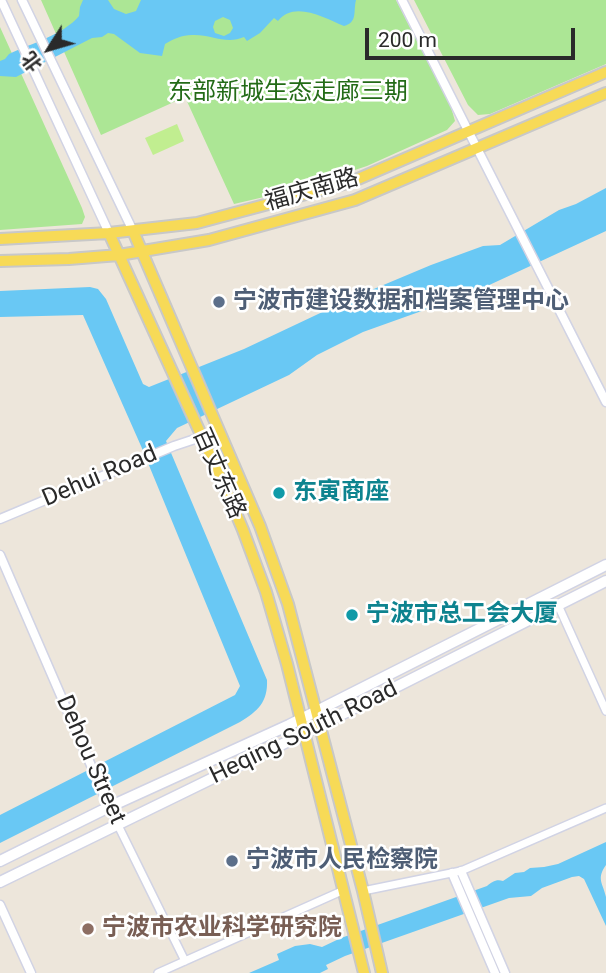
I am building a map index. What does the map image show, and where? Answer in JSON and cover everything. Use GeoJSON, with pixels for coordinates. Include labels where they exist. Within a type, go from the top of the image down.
{"type":"FeatureCollection","features":[{"type":"Feature","properties":{"kind":"main road","name":"福庆南路"},"geometry":{"type":"LineString","coordinates":[[0,239],[109,233],[197,223],[351,182],[606,72]]}},
{"type":"Feature","properties":{"kind":"main road","name":"福庆南路"},"geometry":{"type":"LineString","coordinates":[[0,261],[119,255],[209,240],[355,200],[606,93]]}},
{"type":"Feature","properties":{"kind":"main road","name":"百丈东路"},"geometry":{"type":"LineString","coordinates":[[133,231],[275,565],[317,711],[382,973]]}},
{"type":"Feature","properties":{"kind":"main road","name":"百丈东路"},"geometry":{"type":"LineString","coordinates":[[109,233],[256,563],[284,653],[364,973]]}},
{"type":"Feature","properties":{"kind":"main road","name":"Heqing South Road"},"geometry":{"type":"LineString","coordinates":[[0,861],[109,807],[317,711],[606,565]]}},
{"type":"Feature","properties":{"kind":"main road","name":"Heqing South Road"},"geometry":{"type":"LineString","coordinates":[[0,881],[304,734],[606,581]]}},
{"type":"Feature","properties":{"kind":"street","name":"百丈东路"},"geometry":{"type":"LineString","coordinates":[[1,0],[109,233]]}},
{"type":"Feature","properties":{"kind":"street","name":"百丈东路"},"geometry":{"type":"LineString","coordinates":[[22,0],[133,231]]}},
{"type":"Feature","properties":{"kind":"street"},"geometry":{"type":"LineString","coordinates":[[402,0],[606,401]]}},
{"type":"Feature","properties":{"kind":"street","name":"Dehui Road"},"geometry":{"type":"LineString","coordinates":[[0,519],[201,437]]}},
{"type":"Feature","properties":{"kind":"street","name":"Dehou Street"},"geometry":{"type":"LineString","coordinates":[[0,555],[109,807],[185,961]]}},
{"type":"Feature","properties":{"kind":"street"},"geometry":{"type":"LineString","coordinates":[[558,605],[606,711]]}},
{"type":"Feature","properties":{"kind":"street"},"geometry":{"type":"LineString","coordinates":[[363,891],[461,871],[606,808]]}},
{"type":"Feature","properties":{"kind":"street"},"geometry":{"type":"LineString","coordinates":[[461,871],[505,973]]}},
{"type":"Feature","properties":{"kind":"street"},"geometry":{"type":"LineString","coordinates":[[452,873],[495,973]]}},
{"type":"Feature","properties":{"kind":"street"},"geometry":{"type":"LineString","coordinates":[[158,973],[344,890]]}},
{"type":"Feature","properties":{"kind":"street"},"geometry":{"type":"LineString","coordinates":[[0,905],[31,973]]}},
{"type":"Feature","properties":{"kind":"green space","name":"东部新城生态走廊三期"},"geometry":{"type":"Polygon","coordinates":[[[41,0],[396,0],[451,107],[455,121],[447,130],[367,166],[294,190],[234,204],[185,97],[101,135],[41,0]]]}},
{"type":"Feature","properties":{"kind":"green space","name":"东部新城生态走廊三期"},"geometry":{"type":"Polygon","coordinates":[[[414,0],[606,0],[606,64],[490,114],[478,115],[468,105],[414,0]]]}},
{"type":"Feature","properties":{"kind":"green space"},"geometry":{"type":"Polygon","coordinates":[[[0,27],[82,208],[85,217],[82,224],[0,230],[0,27]]]}},
{"type":"Feature","properties":{"kind":"green space"},"geometry":{"type":"Polygon","coordinates":[[[177,124],[184,141],[153,155],[145,138],[177,124]]]}},
{"type":"Feature","properties":{"kind":"water"},"geometry":{"type":"Polygon","coordinates":[[[83,0],[108,0],[114,9],[126,14],[136,11],[141,0],[356,0],[353,19],[344,26],[319,15],[292,12],[278,21],[274,18],[260,33],[247,41],[244,37],[225,40],[199,35],[185,36],[165,44],[162,56],[140,53],[114,34],[108,33],[92,38],[16,77],[0,76],[0,61],[9,54],[65,28],[79,16],[83,0]],[[223,17],[215,21],[215,33],[224,36],[230,33],[233,28],[230,20],[223,17]]]}},
{"type":"Feature","properties":{"kind":"water"},"geometry":{"type":"Polygon","coordinates":[[[606,188],[606,231],[472,293],[363,332],[317,355],[289,375],[177,428],[166,441],[267,680],[264,700],[257,710],[240,722],[0,843],[0,815],[235,695],[240,686],[141,446],[83,315],[0,317],[0,291],[90,287],[98,289],[106,299],[143,384],[149,387],[244,349],[350,299],[431,265],[483,246],[500,245],[559,210],[606,188]]]}},
{"type":"Feature","properties":{"kind":"water"},"geometry":{"type":"Polygon","coordinates":[[[606,842],[606,865],[601,881],[606,897],[606,926],[584,879],[579,876],[542,888],[531,896],[509,898],[345,956],[326,965],[328,969],[320,973],[249,973],[279,960],[277,954],[295,946],[310,944],[322,947],[487,886],[494,881],[503,881],[515,873],[558,864],[606,842]]]}},
{"type":"Feature","properties":{"kind":"place","name":"宁波市建设数据和档案管理中心"},"geometry":{"type":"Point","coordinates":[219,302]}},
{"type":"Feature","properties":{"kind":"place","name":"东寅商座"},"geometry":{"type":"Point","coordinates":[279,493]}},
{"type":"Feature","properties":{"kind":"place","name":"宁波市总工会大厦"},"geometry":{"type":"Point","coordinates":[352,615]}},
{"type":"Feature","properties":{"kind":"place","name":"宁波市人民检察院"},"geometry":{"type":"Point","coordinates":[232,861]}},
{"type":"Feature","properties":{"kind":"place","name":"宁波市农业科学研究院"},"geometry":{"type":"Point","coordinates":[88,929]}}]}
